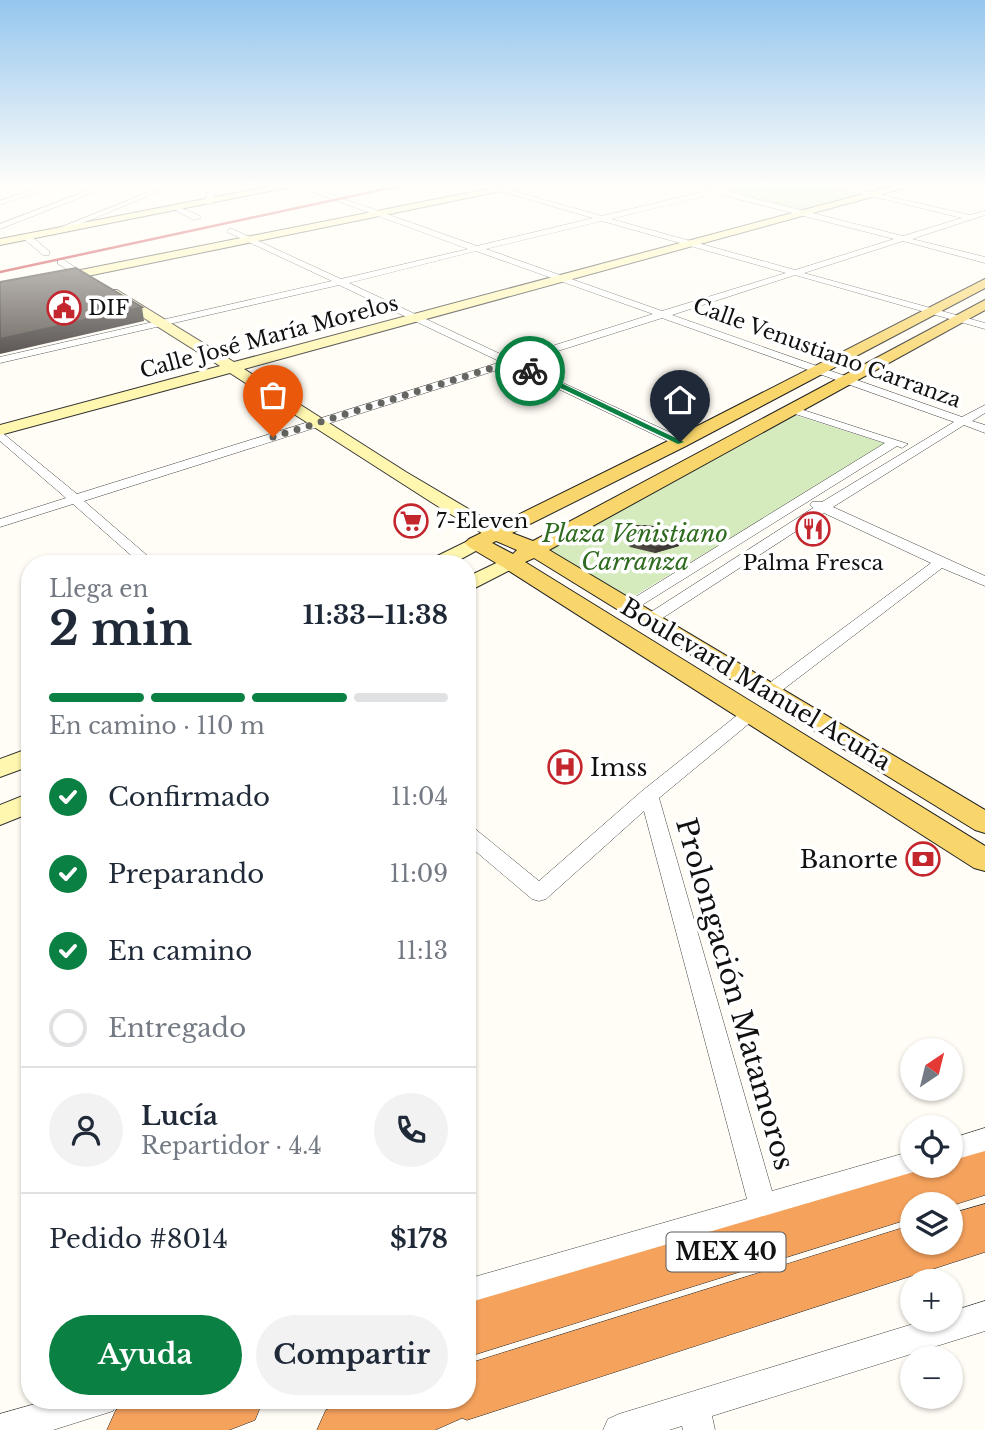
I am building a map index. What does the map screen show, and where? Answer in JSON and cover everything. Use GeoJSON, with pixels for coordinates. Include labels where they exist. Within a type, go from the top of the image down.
{"type":"FeatureCollection","features":[{"type":"Feature","properties":{"kind":"highway","name":"MEX 40"},"geometry":{"type":"LineString","coordinates":[[476,1327],[985,1173]]}},
{"type":"Feature","properties":{"kind":"highway"},"geometry":{"type":"LineString","coordinates":[[963,1235],[985,1228]]}},
{"type":"Feature","properties":{"kind":"highway","name":"MEX 40"},"geometry":{"type":"LineString","coordinates":[[476,1389],[900,1254]]}},
{"type":"Feature","properties":{"kind":"highway"},"geometry":{"type":"LineString","coordinates":[[136,1430],[205,1409]]}},
{"type":"Feature","properties":{"kind":"highway"},"geometry":{"type":"LineString","coordinates":[[346,1430],[412,1409]]}},
{"type":"Feature","properties":{"kind":"main road"},"geometry":{"type":"LineString","coordinates":[[487,539],[985,283]]}},
{"type":"Feature","properties":{"kind":"main road"},"geometry":{"type":"LineString","coordinates":[[511,562],[985,304]]}},
{"type":"Feature","properties":{"kind":"main road","name":"Boulevard Manuel Acuña"},"geometry":{"type":"LineString","coordinates":[[487,539],[535,550],[985,823]]}},
{"type":"Feature","properties":{"kind":"main road","name":"Boulevard Manuel Acuña"},"geometry":{"type":"LineString","coordinates":[[487,539],[511,562],[985,860]]}},
{"type":"Feature","properties":{"kind":"street"},"geometry":{"type":"LineString","coordinates":[[0,290],[193,251]]}},
{"type":"Feature","properties":{"kind":"street"},"geometry":{"type":"LineString","coordinates":[[272,251],[680,442]]}},
{"type":"Feature","properties":{"kind":"street"},"geometry":{"type":"LineString","coordinates":[[0,360],[470,251]]}},
{"type":"Feature","properties":{"kind":"street","name":"Calle Venustiano Carranza"},"geometry":{"type":"LineString","coordinates":[[482,251],[985,429]]}},
{"type":"Feature","properties":{"kind":"street","name":"Calle José María Morelos"},"geometry":{"type":"LineString","coordinates":[[0,432],[674,251]]}},
{"type":"Feature","properties":{"kind":"street"},"geometry":{"type":"LineString","coordinates":[[715,251],[985,326]]}},
{"type":"Feature","properties":{"kind":"street"},"geometry":{"type":"LineString","coordinates":[[0,523],[866,251]]}},
{"type":"Feature","properties":{"kind":"street"},"geometry":{"type":"LineString","coordinates":[[947,251],[985,260]]}},
{"type":"Feature","properties":{"kind":"street","name":"Boulevard Manuel Acuña"},"geometry":{"type":"LineString","coordinates":[[61,262],[320,422],[446,505],[487,539]]}},
{"type":"Feature","properties":{"kind":"street"},"geometry":{"type":"LineString","coordinates":[[639,613],[711,579],[884,468],[985,408]]}},
{"type":"Feature","properties":{"kind":"street"},"geometry":{"type":"LineString","coordinates":[[790,409],[915,449]]}},
{"type":"Feature","properties":{"kind":"street"},"geometry":{"type":"LineString","coordinates":[[0,432],[140,555]]}},
{"type":"Feature","properties":{"kind":"street"},"geometry":{"type":"LineString","coordinates":[[639,613],[691,568],[895,442]]}},
{"type":"Feature","properties":{"kind":"street"},"geometry":{"type":"LineString","coordinates":[[865,461],[884,468]]}},
{"type":"Feature","properties":{"kind":"street"},"geometry":{"type":"LineString","coordinates":[[805,499],[985,582]]}},
{"type":"Feature","properties":{"kind":"street"},"geometry":{"type":"LineString","coordinates":[[761,526],[780,534]]}},
{"type":"Feature","properties":{"kind":"street"},"geometry":{"type":"LineString","coordinates":[[454,555],[487,539]]}},
{"type":"Feature","properties":{"kind":"street"},"geometry":{"type":"LineString","coordinates":[[476,581],[511,562]]}},
{"type":"Feature","properties":{"kind":"street"},"geometry":{"type":"LineString","coordinates":[[769,691],[941,562]]}},
{"type":"Feature","properties":{"kind":"street"},"geometry":{"type":"LineString","coordinates":[[691,568],[711,579]]}},
{"type":"Feature","properties":{"kind":"street"},"geometry":{"type":"LineString","coordinates":[[476,840],[539,893],[649,796],[751,713]]}},
{"type":"Feature","properties":{"kind":"street"},"geometry":{"type":"LineString","coordinates":[[0,769],[21,760]]}},
{"type":"Feature","properties":{"kind":"street","name":"Prolongación Matamoros"},"geometry":{"type":"LineString","coordinates":[[649,796],[763,1208]]}},
{"type":"Feature","properties":{"kind":"street"},"geometry":{"type":"LineString","coordinates":[[0,816],[21,806]]}},
{"type":"Feature","properties":{"kind":"street"},"geometry":{"type":"LineString","coordinates":[[963,1147],[985,1140]]}},
{"type":"Feature","properties":{"kind":"street"},"geometry":{"type":"LineString","coordinates":[[476,1291],[900,1167]]}},
{"type":"Feature","properties":{"kind":"street"},"geometry":{"type":"LineString","coordinates":[[620,1430],[697,1418],[985,1316]]}},
{"type":"Feature","properties":{"kind":"street"},"geometry":{"type":"LineString","coordinates":[[0,1430],[71,1409]]}},
{"type":"Feature","properties":{"kind":"green space","name":"Plaza Venistiano Carranza"},"geometry":{"type":"Polygon","coordinates":[[[792,414],[886,444],[631,598],[545,548],[792,414]]]}},
{"type":"Feature","properties":{"kind":"building","name":"DIF"},"geometry":{"type":"Polygon","coordinates":[[[76,268],[142,307],[0,339],[0,282],[76,268]]]}},
{"type":"Feature","properties":{"kind":"building"},"geometry":{"type":"Polygon","coordinates":[[[632,526],[659,528],[679,541],[656,548],[630,542],[622,532],[632,526]]]}},
{"type":"Feature","properties":{"kind":"railway"},"geometry":{"type":"LineString","coordinates":[[0,272],[99,251]]}},
{"type":"Feature","properties":{"kind":"way so far"},"geometry":{"type":"LineString","coordinates":[[273,437],[511,362],[530,371]]}},
{"type":"Feature","properties":{"kind":"place","name":"DIF"},"geometry":{"type":"Point","coordinates":[64,308]}},
{"type":"Feature","properties":{"kind":"place","name":"7-Eleven"},"geometry":{"type":"Point","coordinates":[411,521]}},
{"type":"Feature","properties":{"kind":"place","name":"Palma Fresca"},"geometry":{"type":"Point","coordinates":[813,529]}},
{"type":"Feature","properties":{"kind":"place","name":"Imss"},"geometry":{"type":"Point","coordinates":[565,767]}},
{"type":"Feature","properties":{"kind":"place","name":"Banorte"},"geometry":{"type":"Point","coordinates":[923,859]}},
{"type":"Feature","properties":{"kind":"route"},"geometry":{"type":"LineString","coordinates":[[530,371],[680,442]]}}]}
